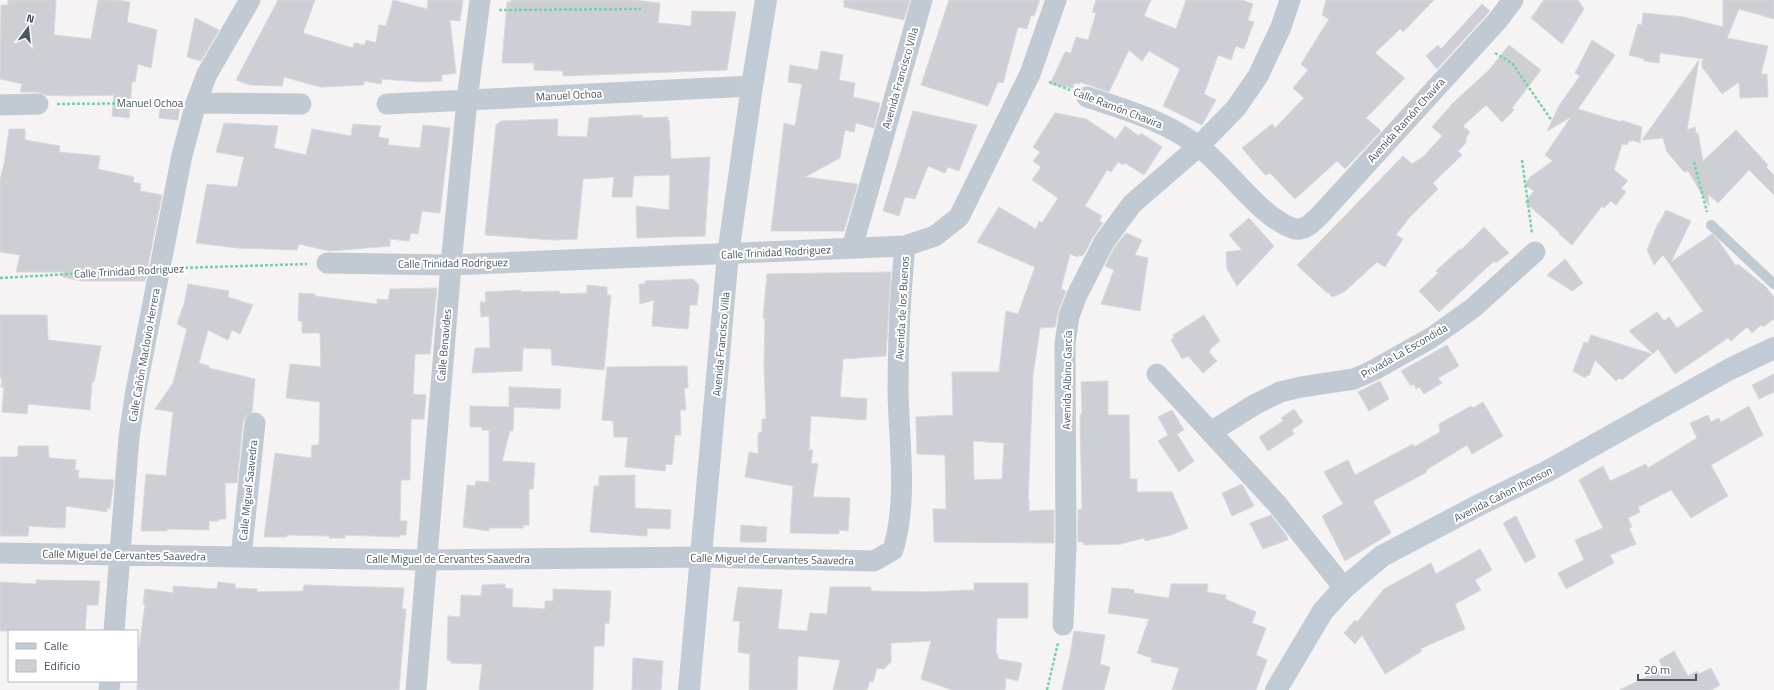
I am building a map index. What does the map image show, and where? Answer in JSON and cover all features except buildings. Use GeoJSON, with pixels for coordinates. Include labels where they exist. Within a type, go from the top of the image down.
{"type":"FeatureCollection","features":[{"type":"Feature","properties":{"kind":"main road","name":"Avenida Francisco Villa"},"geometry":{"type":"LineString","coordinates":[[690,690],[728,254],[766,0]]}},
{"type":"Feature","properties":{"kind":"main road","name":"Avenida Cañon Jhonson"},"geometry":{"type":"LineString","coordinates":[[1276,690],[1323,611],[1344,588],[1382,556],[1546,472],[1723,373],[1774,348]]}},
{"type":"Feature","properties":{"kind":"street","name":"Calle Cañón Maclovio Herrera"},"geometry":{"type":"LineString","coordinates":[[114,630],[129,437],[135,398],[182,155],[196,103],[207,74],[250,0]]}},
{"type":"Feature","properties":{"kind":"street","name":"Avenida Francisco Villa"},"geometry":{"type":"LineString","coordinates":[[852,248],[922,0]]}},
{"type":"Feature","properties":{"kind":"street","name":"Avenida de los Buenos"},"geometry":{"type":"LineString","coordinates":[[893,550],[898,535],[902,507],[898,392],[899,321],[905,246],[935,236],[959,217],[1030,74],[1056,0]]}},
{"type":"Feature","properties":{"kind":"street","name":"Avenida Albino García"},"geometry":{"type":"LineString","coordinates":[[1063,625],[1066,538],[1065,344],[1069,316],[1077,295],[1104,242],[1116,223],[1132,204],[1199,146],[1236,108],[1258,76],[1281,27],[1290,0]]}},
{"type":"Feature","properties":{"kind":"street","name":"Avenida Ramón Chavira"},"geometry":{"type":"LineString","coordinates":[[1292,229],[1300,230],[1310,225],[1322,213],[1498,20],[1513,0]]}},
{"type":"Feature","properties":{"kind":"street","name":"Calle Benavides"},"geometry":{"type":"LineString","coordinates":[[416,690],[466,100],[479,5]]}},
{"type":"Feature","properties":{"kind":"street","name":"Manuel Ochoa"},"geometry":{"type":"LineString","coordinates":[[387,104],[752,86]]}},
{"type":"Feature","properties":{"kind":"street","name":"Calle Ramón Chavira"},"geometry":{"type":"LineString","coordinates":[[1087,97],[1150,118],[1182,135],[1199,146],[1266,211],[1292,229]]}},
{"type":"Feature","properties":{"kind":"street","name":"Manuel Ochoa"},"geometry":{"type":"LineString","coordinates":[[196,103],[301,104]]}},
{"type":"Feature","properties":{"kind":"street"},"geometry":{"type":"LineString","coordinates":[[0,105],[38,104]]}},
{"type":"Feature","properties":{"kind":"street","name":"Calle Trinidad Rodriguez"},"geometry":{"type":"LineString","coordinates":[[327,264],[451,265],[905,246]]}},
{"type":"Feature","properties":{"kind":"street","name":"Privada La Escondida"},"geometry":{"type":"LineString","coordinates":[[1211,432],[1254,405],[1280,392],[1301,386],[1354,379],[1372,371],[1431,338],[1472,308],[1535,252]]}},
{"type":"Feature","properties":{"kind":"street"},"geometry":{"type":"LineString","coordinates":[[1157,374],[1277,504],[1344,588]]}},
{"type":"Feature","properties":{"kind":"street","name":"Calle Miguel Saavedra"},"geometry":{"type":"LineString","coordinates":[[241,557],[255,423]]}},
{"type":"Feature","properties":{"kind":"street","name":"Calle Miguel de Cervantes Saavedra"},"geometry":{"type":"LineString","coordinates":[[0,553],[427,560],[702,557],[874,561],[893,550]]}},
{"type":"Feature","properties":{"kind":"lane"},"geometry":{"type":"LineString","coordinates":[[1711,224],[1774,284]]}},
{"type":"Feature","properties":{"kind":"path"},"geometry":{"type":"LineString","coordinates":[[479,5],[641,9]]}},
{"type":"Feature","properties":{"kind":"path"},"geometry":{"type":"LineString","coordinates":[[1477,42],[1512,63],[1552,121]]}},
{"type":"Feature","properties":{"kind":"path","name":"Calle Ramón Chavira"},"geometry":{"type":"LineString","coordinates":[[1030,74],[1087,97]]}},
{"type":"Feature","properties":{"kind":"path","name":"Manuel Ochoa"},"geometry":{"type":"LineString","coordinates":[[38,104],[196,103]]}},
{"type":"Feature","properties":{"kind":"path"},"geometry":{"type":"LineString","coordinates":[[1522,160],[1535,252]]}},
{"type":"Feature","properties":{"kind":"path"},"geometry":{"type":"LineString","coordinates":[[1694,162],[1711,224]]}},
{"type":"Feature","properties":{"kind":"path","name":"Calle Trinidad Rodriguez"},"geometry":{"type":"LineString","coordinates":[[0,278],[160,269],[327,264]]}},
{"type":"Feature","properties":{"kind":"path"},"geometry":{"type":"LineString","coordinates":[[1047,690],[1063,625]]}}]}
